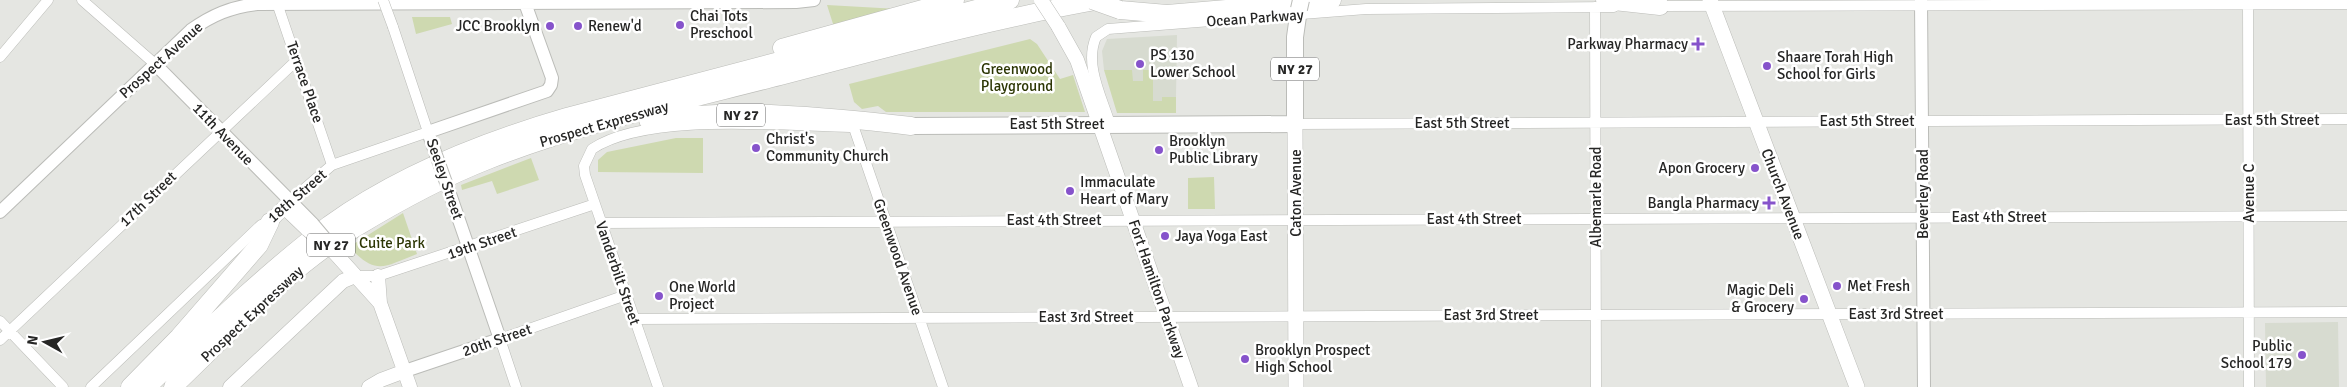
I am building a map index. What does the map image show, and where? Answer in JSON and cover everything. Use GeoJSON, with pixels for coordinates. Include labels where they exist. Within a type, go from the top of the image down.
{"type":"FeatureCollection","features":[{"type":"Feature","properties":{"kind":"highway"},"geometry":{"type":"LineString","coordinates":[[686,85],[736,62],[955,0]]}},
{"type":"Feature","properties":{"kind":"highway","name":"Prospect Expressway"},"geometry":{"type":"LineString","coordinates":[[148,387],[276,267],[331,224],[388,189],[454,156],[515,132],[1010,0]]}},
{"type":"Feature","properties":{"kind":"highway"},"geometry":{"type":"LineString","coordinates":[[1092,0],[1120,10],[1167,14],[1332,0]]}},
{"type":"Feature","properties":{"kind":"highway","name":"Prospect Expressway"},"geometry":{"type":"LineString","coordinates":[[173,387],[296,272],[353,230],[410,196],[486,161],[571,132],[652,109],[1022,14],[1101,0]]}},
{"type":"Feature","properties":{"kind":"highway"},"geometry":{"type":"LineString","coordinates":[[1600,4],[1660,6]]}},
{"type":"Feature","properties":{"kind":"highway","name":"Caton Avenue"},"geometry":{"type":"LineString","coordinates":[[1295,124],[1295,37],[1299,8]]}},
{"type":"Feature","properties":{"kind":"highway","name":"NY 27"},"geometry":{"type":"LineString","coordinates":[[571,132],[676,116],[726,114],[823,117],[911,126]]}},
{"type":"Feature","properties":{"kind":"highway","name":"East 5th Street"},"geometry":{"type":"LineString","coordinates":[[911,126],[1295,124]]}},
{"type":"Feature","properties":{"kind":"highway"},"geometry":{"type":"LineString","coordinates":[[130,387],[179,337],[259,245],[270,222]]}},
{"type":"Feature","properties":{"kind":"main road","name":"Fort Hamilton Parkway"},"geometry":{"type":"LineString","coordinates":[[1041,0],[1077,60],[1105,124],[1133,220],[1191,387]]}},
{"type":"Feature","properties":{"kind":"main road","name":"Church Avenue"},"geometry":{"type":"LineString","coordinates":[[1712,3],[1857,387]]}},
{"type":"Feature","properties":{"kind":"main road","name":"Caton Avenue"},"geometry":{"type":"LineString","coordinates":[[1295,124],[1296,387]]}},
{"type":"Feature","properties":{"kind":"main road","name":"18th Street"},"geometry":{"type":"LineString","coordinates":[[270,222],[287,204]]}},
{"type":"Feature","properties":{"kind":"main road"},"geometry":{"type":"LineString","coordinates":[[287,204],[310,227],[319,242],[336,254],[380,303]]}},
{"type":"Feature","properties":{"kind":"main road"},"geometry":{"type":"LineString","coordinates":[[230,387],[343,281],[355,276]]}},
{"type":"Feature","properties":{"kind":"main road"},"geometry":{"type":"LineString","coordinates":[[378,276],[380,303],[410,387]]}},
{"type":"Feature","properties":{"kind":"main road","name":"20th Street"},"geometry":{"type":"LineString","coordinates":[[370,387],[381,380],[405,371]]}},
{"type":"Feature","properties":{"kind":"street"},"geometry":{"type":"LineString","coordinates":[[0,57],[48,0]]}},
{"type":"Feature","properties":{"kind":"street","name":"11th Avenue"},"geometry":{"type":"LineString","coordinates":[[82,0],[155,64],[287,204]]}},
{"type":"Feature","properties":{"kind":"street","name":"Seeley Street"},"geometry":{"type":"LineString","coordinates":[[383,0],[516,387]]}},
{"type":"Feature","properties":{"kind":"street","name":"Prospect Avenue"},"geometry":{"type":"LineString","coordinates":[[0,212],[191,30],[212,16],[246,5],[277,2],[810,0]]}},
{"type":"Feature","properties":{"kind":"street","name":"Terrace Place"},"geometry":{"type":"LineString","coordinates":[[277,2],[332,165]]}},
{"type":"Feature","properties":{"kind":"street","name":"18th Street"},"geometry":{"type":"LineString","coordinates":[[287,204],[332,165],[547,91],[551,85],[552,78],[525,2]]}},
{"type":"Feature","properties":{"kind":"street"},"geometry":{"type":"LineString","coordinates":[[1660,6],[1712,3],[2248,2],[2347,4]]}},
{"type":"Feature","properties":{"kind":"street","name":"Avenue C"},"geometry":{"type":"LineString","coordinates":[[2248,2],[2249,387]]}},
{"type":"Feature","properties":{"kind":"street","name":"Beverley Road"},"geometry":{"type":"LineString","coordinates":[[1921,3],[1924,387]]}},
{"type":"Feature","properties":{"kind":"street","name":"Ocean Parkway"},"geometry":{"type":"LineString","coordinates":[[1105,124],[1092,62],[1093,44],[1096,37],[1103,31],[1299,8],[1366,9],[1600,4]]}},
{"type":"Feature","properties":{"kind":"street","name":"Albemarle Road"},"geometry":{"type":"LineString","coordinates":[[1596,387],[1595,122],[1600,4]]}},
{"type":"Feature","properties":{"kind":"street","name":"17th Street"},"geometry":{"type":"LineString","coordinates":[[0,340],[219,131],[297,60]]}},
{"type":"Feature","properties":{"kind":"street","name":"East 5th Street"},"geometry":{"type":"LineString","coordinates":[[1295,124],[2347,119]]}},
{"type":"Feature","properties":{"kind":"street","name":"East 5th Street"},"geometry":{"type":"LineString","coordinates":[[587,158],[592,149],[599,144],[622,136],[670,126],[718,124],[854,128],[911,126]]}},
{"type":"Feature","properties":{"kind":"street","name":"Greenwood Avenue"},"geometry":{"type":"LineString","coordinates":[[854,128],[943,387]]}},
{"type":"Feature","properties":{"kind":"street","name":"Vanderbilt Street"},"geometry":{"type":"LineString","coordinates":[[587,158],[585,175],[658,387]]}},
{"type":"Feature","properties":{"kind":"street","name":"19th Street"},"geometry":{"type":"LineString","coordinates":[[355,276],[378,276],[468,248],[595,204]]}},
{"type":"Feature","properties":{"kind":"street","name":"East 4th Street"},"geometry":{"type":"LineString","coordinates":[[601,222],[2347,216]]}},
{"type":"Feature","properties":{"kind":"street","name":"18th Street"},"geometry":{"type":"LineString","coordinates":[[91,387],[261,225],[270,222]]}},
{"type":"Feature","properties":{"kind":"street","name":"20th Street"},"geometry":{"type":"LineString","coordinates":[[405,371],[626,295]]}},
{"type":"Feature","properties":{"kind":"street","name":"East 3rd Street"},"geometry":{"type":"LineString","coordinates":[[634,319],[2347,312]]}},
{"type":"Feature","properties":{"kind":"street"},"geometry":{"type":"LineString","coordinates":[[0,321],[63,387]]}},
{"type":"Feature","properties":{"kind":"shaded area","name":"PS 130 Lower School"},"geometry":{"type":"Polygon","coordinates":[[[1177,35],[1176,97],[1162,97],[1163,101],[1153,101],[1143,81],[1132,81],[1132,70],[1104,70],[1102,51],[1107,39],[1177,35]]]}},
{"type":"Feature","properties":{"kind":"shaded area","name":"Public School 179"},"geometry":{"type":"Polygon","coordinates":[[[2338,322],[2339,387],[2266,387],[2265,323],[2338,322]]]}},
{"type":"Feature","properties":{"kind":"green space"},"geometry":{"type":"Polygon","coordinates":[[[827,5],[898,9],[834,27],[827,5]]]}},
{"type":"Feature","properties":{"kind":"green space"},"geometry":{"type":"Polygon","coordinates":[[[412,17],[450,17],[452,24],[416,34],[412,17]]]}},
{"type":"Feature","properties":{"kind":"green space","name":"Greenwood Playground"},"geometry":{"type":"Polygon","coordinates":[[[1030,39],[1037,44],[1060,79],[1073,75],[1085,112],[886,112],[878,106],[862,109],[854,102],[849,84],[1030,39]]]}},
{"type":"Feature","properties":{"kind":"green space"},"geometry":{"type":"Polygon","coordinates":[[[1104,70],[1132,70],[1133,81],[1143,81],[1143,70],[1153,70],[1153,101],[1162,101],[1162,97],[1176,97],[1176,113],[1117,113],[1104,70]]]}},
{"type":"Feature","properties":{"kind":"green space"},"geometry":{"type":"Polygon","coordinates":[[[676,138],[703,138],[703,173],[598,172],[598,160],[607,152],[676,138]]]}},
{"type":"Feature","properties":{"kind":"green space"},"geometry":{"type":"Polygon","coordinates":[[[531,158],[539,180],[497,194],[492,181],[462,190],[461,185],[531,158]]]}},
{"type":"Feature","properties":{"kind":"green space"},"geometry":{"type":"Polygon","coordinates":[[[1214,177],[1215,209],[1188,209],[1188,178],[1214,177]]]}},
{"type":"Feature","properties":{"kind":"green space","name":"Cuite Park"},"geometry":{"type":"Polygon","coordinates":[[[403,213],[417,254],[381,266],[367,262],[349,247],[403,213]]]}},
{"type":"Feature","properties":{"kind":"place","name":"Chai Tots Preschool"},"geometry":{"type":"Point","coordinates":[680,25]}},
{"type":"Feature","properties":{"kind":"place","name":"JCC Brooklyn"},"geometry":{"type":"Point","coordinates":[550,26]}},
{"type":"Feature","properties":{"kind":"place","name":"Renew'd"},"geometry":{"type":"Point","coordinates":[578,26]}},
{"type":"Feature","properties":{"kind":"place","name":"Parkway Pharmacy"},"geometry":{"type":"Point","coordinates":[1698,44]}},
{"type":"Feature","properties":{"kind":"place","name":"PS 130 Lower School"},"geometry":{"type":"Point","coordinates":[1140,64]}},
{"type":"Feature","properties":{"kind":"place","name":"Shaare Torah High School for Girls"},"geometry":{"type":"Point","coordinates":[1767,66]}},
{"type":"Feature","properties":{"kind":"place","name":"Christ's Community Church"},"geometry":{"type":"Point","coordinates":[756,148]}},
{"type":"Feature","properties":{"kind":"place","name":"Brooklyn Public Library"},"geometry":{"type":"Point","coordinates":[1159,150]}},
{"type":"Feature","properties":{"kind":"place","name":"Apon Grocery"},"geometry":{"type":"Point","coordinates":[1755,168]}},
{"type":"Feature","properties":{"kind":"place","name":"Immaculate Heart of Mary"},"geometry":{"type":"Point","coordinates":[1070,191]}},
{"type":"Feature","properties":{"kind":"place","name":"Bangla Pharmacy"},"geometry":{"type":"Point","coordinates":[1769,203]}},
{"type":"Feature","properties":{"kind":"place","name":"Jaya Yoga East"},"geometry":{"type":"Point","coordinates":[1165,236]}},
{"type":"Feature","properties":{"kind":"place","name":"Met Fresh"},"geometry":{"type":"Point","coordinates":[1837,286]}},
{"type":"Feature","properties":{"kind":"place","name":"One World Project"},"geometry":{"type":"Point","coordinates":[659,296]}},
{"type":"Feature","properties":{"kind":"place","name":"Magic Deli & Grocery"},"geometry":{"type":"Point","coordinates":[1804,299]}},
{"type":"Feature","properties":{"kind":"place","name":"Public School 179"},"geometry":{"type":"Point","coordinates":[2302,355]}},
{"type":"Feature","properties":{"kind":"place","name":"Brooklyn Prospect High School"},"geometry":{"type":"Point","coordinates":[1245,359]}}]}
